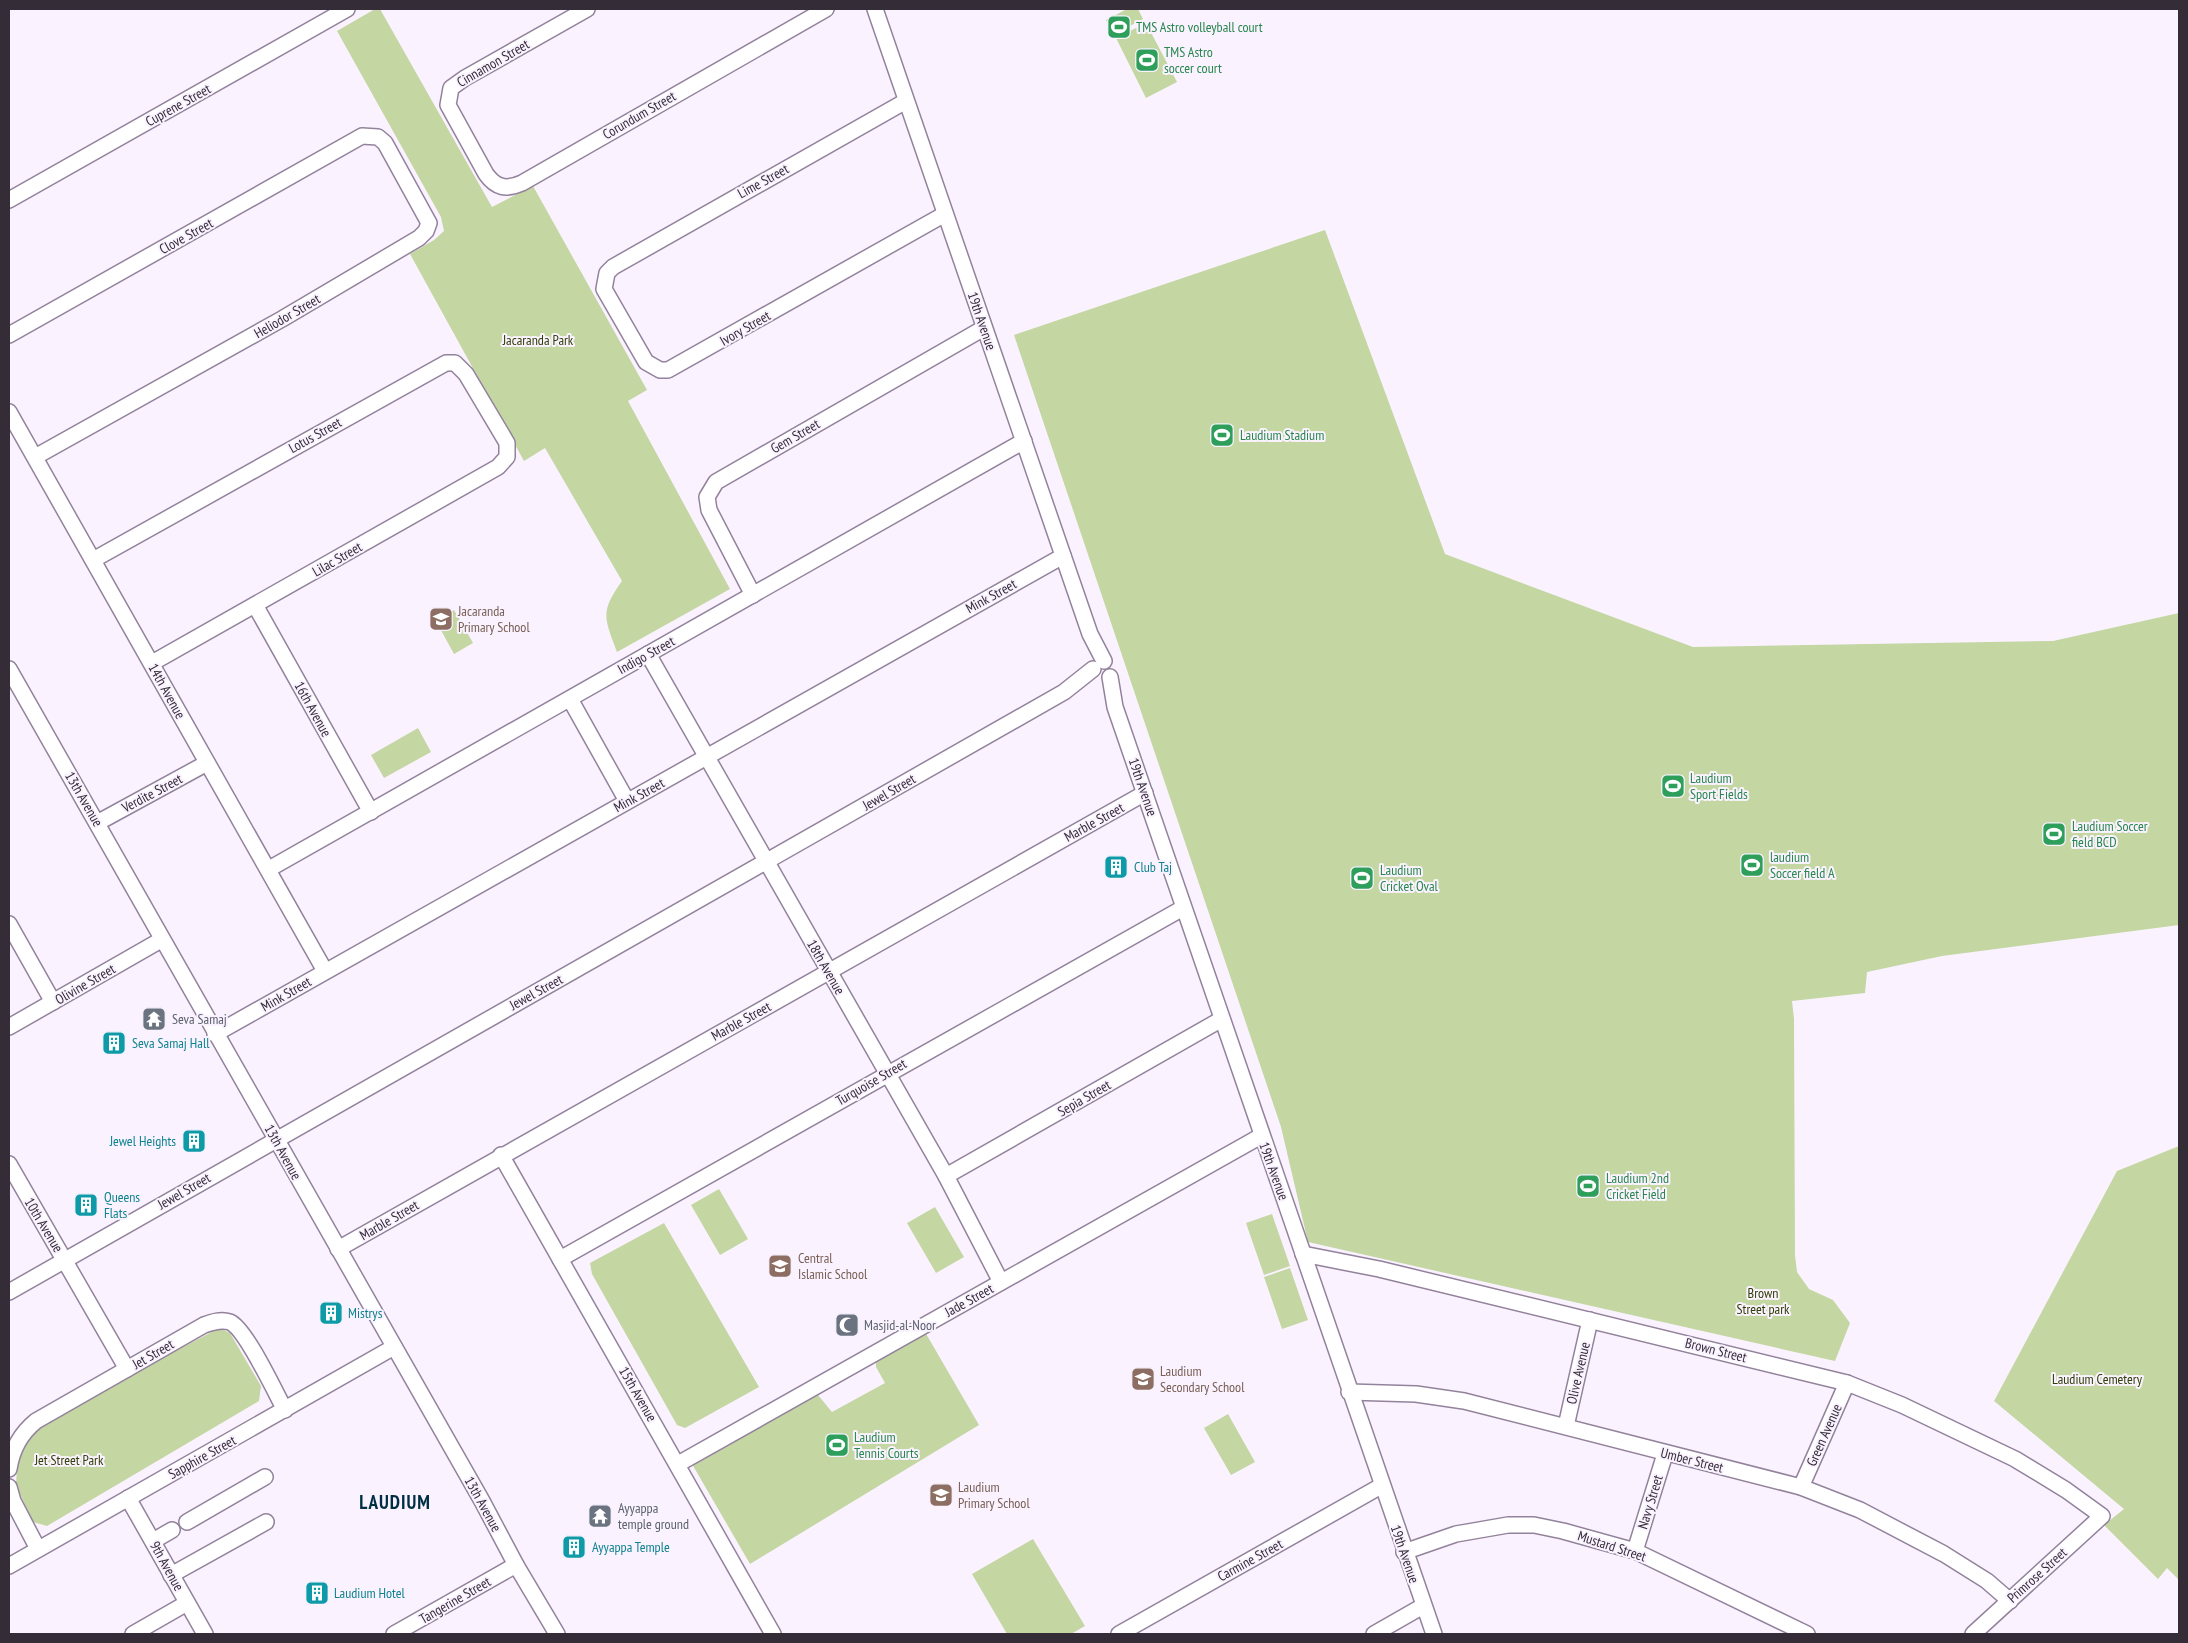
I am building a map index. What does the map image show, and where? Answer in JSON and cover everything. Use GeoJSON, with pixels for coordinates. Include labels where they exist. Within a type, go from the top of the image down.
{"type":"FeatureCollection","features":[{"type":"Feature","properties":{"kind":"street","name":"Cuprene Street"},"geometry":{"type":"LineString","coordinates":[[9,200],[347,9]]}},
{"type":"Feature","properties":{"kind":"street","name":"Cinnamon Street"},"geometry":{"type":"LineString","coordinates":[[467,142],[448,105],[451,88],[465,78],[587,9]]}},
{"type":"Feature","properties":{"kind":"street","name":"Corundum Street"},"geometry":{"type":"LineString","coordinates":[[467,142],[491,182],[498,186],[514,186],[826,9]]}},
{"type":"Feature","properties":{"kind":"street","name":"19th Avenue"},"geometry":{"type":"LineString","coordinates":[[875,9],[1090,634],[1100,672],[1115,706],[1381,1486],[1434,1634]]}},
{"type":"Feature","properties":{"kind":"street","name":"Lime Street"},"geometry":{"type":"LineString","coordinates":[[620,263],[906,101]]}},
{"type":"Feature","properties":{"kind":"street","name":"Clove Street"},"geometry":{"type":"LineString","coordinates":[[9,335],[362,136]]}},
{"type":"Feature","properties":{"kind":"street","name":"Heliodor Street"},"geometry":{"type":"LineString","coordinates":[[35,457],[298,311],[424,234],[428,227],[427,218],[385,143],[378,137],[362,136]]}},
{"type":"Feature","properties":{"kind":"street","name":"Ivory Street"},"geometry":{"type":"LineString","coordinates":[[620,263],[607,273],[604,289],[646,362],[660,370],[668,370],[945,214]]}},
{"type":"Feature","properties":{"kind":"street","name":"Gem Street"},"geometry":{"type":"LineString","coordinates":[[753,595],[709,510],[707,497],[716,482],[984,328]]}},
{"type":"Feature","properties":{"kind":"street","name":"Lotus Street"},"geometry":{"type":"LineString","coordinates":[[93,560],[446,363],[455,363],[466,374],[507,443]]}},
{"type":"Feature","properties":{"kind":"street","name":"14th Avenue"},"geometry":{"type":"LineString","coordinates":[[9,412],[269,868],[325,971]]}},
{"type":"Feature","properties":{"kind":"street","name":"Indigo Street"},"geometry":{"type":"LineString","coordinates":[[269,868],[1024,441]]}},
{"type":"Feature","properties":{"kind":"street","name":"Lilac Street"},"geometry":{"type":"LineString","coordinates":[[152,663],[498,467],[507,457],[507,443]]}},
{"type":"Feature","properties":{"kind":"street","name":"Mink Street"},"geometry":{"type":"LineString","coordinates":[[215,1034],[1063,556]]}},
{"type":"Feature","properties":{"kind":"street","name":"16th Avenue"},"geometry":{"type":"LineString","coordinates":[[255,605],[371,812]]}},
{"type":"Feature","properties":{"kind":"street","name":"18th Avenue"},"geometry":{"type":"LineString","coordinates":[[648,654],[886,1074],[946,1176],[1001,1282]]}},
{"type":"Feature","properties":{"kind":"street","name":"13th Avenue"},"geometry":{"type":"LineString","coordinates":[[9,670],[97,822],[161,940],[276,1139],[516,1565],[558,1634]]}},
{"type":"Feature","properties":{"kind":"street","name":"Jewel Street"},"geometry":{"type":"LineString","coordinates":[[9,1292],[1100,672]]}},
{"type":"Feature","properties":{"kind":"street"},"geometry":{"type":"LineString","coordinates":[[570,699],[628,801]]}},
{"type":"Feature","properties":{"kind":"street","name":"Verdite Street"},"geometry":{"type":"LineString","coordinates":[[97,822],[208,763]]}},
{"type":"Feature","properties":{"kind":"street","name":"Marble Street"},"geometry":{"type":"LineString","coordinates":[[338,1249],[1145,794]]}},
{"type":"Feature","properties":{"kind":"street","name":"Turquoise Street"},"geometry":{"type":"LineString","coordinates":[[560,1259],[1183,908]]}},
{"type":"Feature","properties":{"kind":"street"},"geometry":{"type":"LineString","coordinates":[[9,924],[54,1002]]}},
{"type":"Feature","properties":{"kind":"street","name":"Olivine Street"},"geometry":{"type":"LineString","coordinates":[[9,1027],[161,940]]}},
{"type":"Feature","properties":{"kind":"street","name":"Sepia Street"},"geometry":{"type":"LineString","coordinates":[[946,1176],[1222,1019]]}},
{"type":"Feature","properties":{"kind":"street","name":"Jade Street"},"geometry":{"type":"LineString","coordinates":[[678,1464],[1261,1136]]}},
{"type":"Feature","properties":{"kind":"street","name":"15th Avenue"},"geometry":{"type":"LineString","coordinates":[[501,1156],[678,1464],[773,1634]]}},
{"type":"Feature","properties":{"kind":"street","name":"10th Avenue"},"geometry":{"type":"LineString","coordinates":[[9,1164],[126,1369]]}},
{"type":"Feature","properties":{"kind":"street","name":"Brown Street"},"geometry":{"type":"LineString","coordinates":[[1303,1254],[1379,1268],[1847,1383],[1902,1405],[2015,1459],[2059,1485],[2102,1516]]}},
{"type":"Feature","properties":{"kind":"street","name":"Olive Avenue"},"geometry":{"type":"LineString","coordinates":[[1566,1426],[1590,1320]]}},
{"type":"Feature","properties":{"kind":"street","name":"Jet Street"},"geometry":{"type":"LineString","coordinates":[[9,1469],[14,1447],[27,1428],[204,1325],[226,1321],[235,1325],[243,1334],[285,1410]]}},
{"type":"Feature","properties":{"kind":"street","name":"Sapphire Street"},"geometry":{"type":"LineString","coordinates":[[9,1566],[394,1347]]}},
{"type":"Feature","properties":{"kind":"street","name":"Green Avenue"},"geometry":{"type":"LineString","coordinates":[[1801,1487],[1847,1383]]}},
{"type":"Feature","properties":{"kind":"street","name":"Umber Street"},"geometry":{"type":"LineString","coordinates":[[1349,1392],[1438,1397],[1566,1426],[1665,1454],[1801,1487],[1860,1510],[1944,1554],[1987,1581],[2010,1601]]}},
{"type":"Feature","properties":{"kind":"street","name":"Navy Street"},"geometry":{"type":"LineString","coordinates":[[1635,1551],[1665,1454]]}},
{"type":"Feature","properties":{"kind":"street"},"geometry":{"type":"LineString","coordinates":[[187,1522],[265,1477]]}},
{"type":"Feature","properties":{"kind":"street","name":"Carmine Street"},"geometry":{"type":"LineString","coordinates":[[1119,1634],[1381,1486]]}},
{"type":"Feature","properties":{"kind":"street"},"geometry":{"type":"LineString","coordinates":[[9,1487],[13,1501],[38,1549]]}},
{"type":"Feature","properties":{"kind":"street","name":"9th Avenue"},"geometry":{"type":"LineString","coordinates":[[128,1498],[205,1634]]}},
{"type":"Feature","properties":{"kind":"street","name":"Primrose Street"},"geometry":{"type":"LineString","coordinates":[[1973,1634],[2102,1516]]}},
{"type":"Feature","properties":{"kind":"street"},"geometry":{"type":"LineString","coordinates":[[171,1575],[266,1522]]}},
{"type":"Feature","properties":{"kind":"street","name":"Mustard Street"},"geometry":{"type":"LineString","coordinates":[[1404,1552],[1456,1534],[1508,1525],[1534,1525],[1563,1530],[1635,1551],[1807,1634]]}},
{"type":"Feature","properties":{"kind":"street"},"geometry":{"type":"LineString","coordinates":[[153,1541],[172,1530]]}},
{"type":"Feature","properties":{"kind":"street","name":"Tangerine Street"},"geometry":{"type":"LineString","coordinates":[[394,1634],[516,1565]]}},
{"type":"Feature","properties":{"kind":"street"},"geometry":{"type":"LineString","coordinates":[[133,1634],[187,1603]]}},
{"type":"Feature","properties":{"kind":"street"},"geometry":{"type":"LineString","coordinates":[[1374,1634],[1423,1606]]}},
{"type":"Feature","properties":{"kind":"green space","name":"Jacaranda Park"},"geometry":{"type":"Polygon","coordinates":[[[375,9],[380,9],[492,207],[533,186],[647,390],[628,401],[730,589],[617,652],[606,615],[610,600],[622,581],[545,448],[524,461],[410,254],[434,240],[444,231],[441,217],[337,31],[375,9]]]}},
{"type":"Feature","properties":{"kind":"green space","name":"TMS Astro volleyball court"},"geometry":{"type":"Polygon","coordinates":[[[1127,9],[1138,9],[1143,19],[1113,35],[1106,20],[1127,9]]]}},
{"type":"Feature","properties":{"kind":"green space","name":"TMS Astro soccer court"},"geometry":{"type":"Polygon","coordinates":[[[1146,23],[1177,82],[1146,98],[1116,38],[1146,23]]]}},
{"type":"Feature","properties":{"kind":"green space","name":"Laudium Sport Fields"},"geometry":{"type":"Polygon","coordinates":[[[1325,230],[1445,554],[1693,647],[2053,641],[2179,613],[2179,925],[1942,956],[1867,972],[1865,993],[1792,1001],[1794,1019],[1795,1255],[1797,1272],[1809,1289],[1833,1300],[1850,1323],[1835,1361],[1308,1242],[1281,1127],[1014,335],[1325,230]]]}},
{"type":"Feature","properties":{"kind":"green space"},"geometry":{"type":"Polygon","coordinates":[[[454,610],[473,643],[454,654],[436,621],[454,610]]]}},
{"type":"Feature","properties":{"kind":"green space"},"geometry":{"type":"Polygon","coordinates":[[[418,728],[431,752],[384,778],[371,755],[418,728]]]}},
{"type":"Feature","properties":{"kind":"green space","name":"Laudium Cemetery"},"geometry":{"type":"Polygon","coordinates":[[[2179,1146],[2179,1580],[2167,1568],[2158,1579],[2104,1525],[2124,1509],[1994,1401],[2117,1171],[2179,1146]]]}},
{"type":"Feature","properties":{"kind":"green space"},"geometry":{"type":"Polygon","coordinates":[[[719,1189],[748,1239],[720,1255],[691,1205],[719,1189]]]}},
{"type":"Feature","properties":{"kind":"green space"},"geometry":{"type":"Polygon","coordinates":[[[935,1207],[964,1257],[936,1273],[907,1223],[935,1207]]]}},
{"type":"Feature","properties":{"kind":"green space"},"geometry":{"type":"Polygon","coordinates":[[[1272,1214],[1290,1266],[1264,1275],[1246,1223],[1272,1214]]]}},
{"type":"Feature","properties":{"kind":"green space"},"geometry":{"type":"Polygon","coordinates":[[[664,1223],[759,1387],[685,1428],[677,1425],[592,1274],[590,1263],[664,1223]]]}},
{"type":"Feature","properties":{"kind":"green space"},"geometry":{"type":"Polygon","coordinates":[[[1290,1268],[1308,1320],[1282,1329],[1264,1277],[1290,1268]]]}},
{"type":"Feature","properties":{"kind":"green space","name":"Jet Street Park"},"geometry":{"type":"Polygon","coordinates":[[[219,1328],[230,1333],[261,1386],[259,1401],[47,1526],[33,1522],[16,1485],[18,1454],[35,1426],[219,1328]]]}},
{"type":"Feature","properties":{"kind":"green space","name":"Laudium Tennis Courts"},"geometry":{"type":"Polygon","coordinates":[[[925,1332],[979,1425],[750,1564],[692,1464],[818,1395],[832,1412],[885,1383],[876,1367],[876,1360],[925,1332]]]}},
{"type":"Feature","properties":{"kind":"green space"},"geometry":{"type":"Polygon","coordinates":[[[1228,1414],[1255,1462],[1231,1475],[1204,1428],[1228,1414]]]}},
{"type":"Feature","properties":{"kind":"green space"},"geometry":{"type":"Polygon","coordinates":[[[1033,1539],[1085,1626],[1071,1634],[1007,1634],[972,1574],[1033,1539]]]}},
{"type":"Feature","properties":{"kind":"place","name":"TMS Astro volleyball court"},"geometry":{"type":"Point","coordinates":[1119,27]}},
{"type":"Feature","properties":{"kind":"place","name":"TMS Astro soccer court"},"geometry":{"type":"Point","coordinates":[1147,60]}},
{"type":"Feature","properties":{"kind":"place","name":"Laudium Stadium"},"geometry":{"type":"Point","coordinates":[1222,435]}},
{"type":"Feature","properties":{"kind":"place","name":"Jacaranda Primary School"},"geometry":{"type":"Point","coordinates":[441,619]}},
{"type":"Feature","properties":{"kind":"place","name":"Laudium Sport Fields"},"geometry":{"type":"Point","coordinates":[1673,786]}},
{"type":"Feature","properties":{"kind":"place","name":"Laudium Soccer field BCD"},"geometry":{"type":"Point","coordinates":[2054,834]}},
{"type":"Feature","properties":{"kind":"place","name":"laudium Soccer field A"},"geometry":{"type":"Point","coordinates":[1752,865]}},
{"type":"Feature","properties":{"kind":"place","name":"Club Taj"},"geometry":{"type":"Point","coordinates":[1116,867]}},
{"type":"Feature","properties":{"kind":"place","name":"Laudium Cricket Oval"},"geometry":{"type":"Point","coordinates":[1362,878]}},
{"type":"Feature","properties":{"kind":"place","name":"Seva Samaj"},"geometry":{"type":"Point","coordinates":[154,1019]}},
{"type":"Feature","properties":{"kind":"place","name":"Seva Samaj Hall"},"geometry":{"type":"Point","coordinates":[114,1043]}},
{"type":"Feature","properties":{"kind":"place","name":"Jewel Heights"},"geometry":{"type":"Point","coordinates":[194,1141]}},
{"type":"Feature","properties":{"kind":"place","name":"Laudium 2nd Cricket Field"},"geometry":{"type":"Point","coordinates":[1588,1186]}},
{"type":"Feature","properties":{"kind":"place","name":"Queens Flats"},"geometry":{"type":"Point","coordinates":[86,1205]}},
{"type":"Feature","properties":{"kind":"place","name":"Central Islamic School"},"geometry":{"type":"Point","coordinates":[780,1266]}},
{"type":"Feature","properties":{"kind":"place","name":"Mistrys"},"geometry":{"type":"Point","coordinates":[331,1313]}},
{"type":"Feature","properties":{"kind":"place","name":"Masjid-al-Noor"},"geometry":{"type":"Point","coordinates":[847,1325]}},
{"type":"Feature","properties":{"kind":"place","name":"Laudium Secondary School"},"geometry":{"type":"Point","coordinates":[1143,1379]}},
{"type":"Feature","properties":{"kind":"place","name":"Laudium Tennis Courts"},"geometry":{"type":"Point","coordinates":[837,1445]}},
{"type":"Feature","properties":{"kind":"place","name":"Laudium Primary School"},"geometry":{"type":"Point","coordinates":[941,1495]}},
{"type":"Feature","properties":{"kind":"place","name":"Ayyappa temple ground"},"geometry":{"type":"Point","coordinates":[600,1516]}},
{"type":"Feature","properties":{"kind":"place","name":"Ayyappa Temple"},"geometry":{"type":"Point","coordinates":[574,1547]}},
{"type":"Feature","properties":{"kind":"place","name":"Laudium Hotel"},"geometry":{"type":"Point","coordinates":[317,1593]}},
{"type":"Feature","properties":{"kind":"district","name":"LAUDIUM"},"geometry":{"type":"Point","coordinates":[395,1502]}},
{"type":"Feature","properties":{"kind":"park label","name":"Brown Street park"},"geometry":{"type":"Point","coordinates":[1763,1302]}}]}
